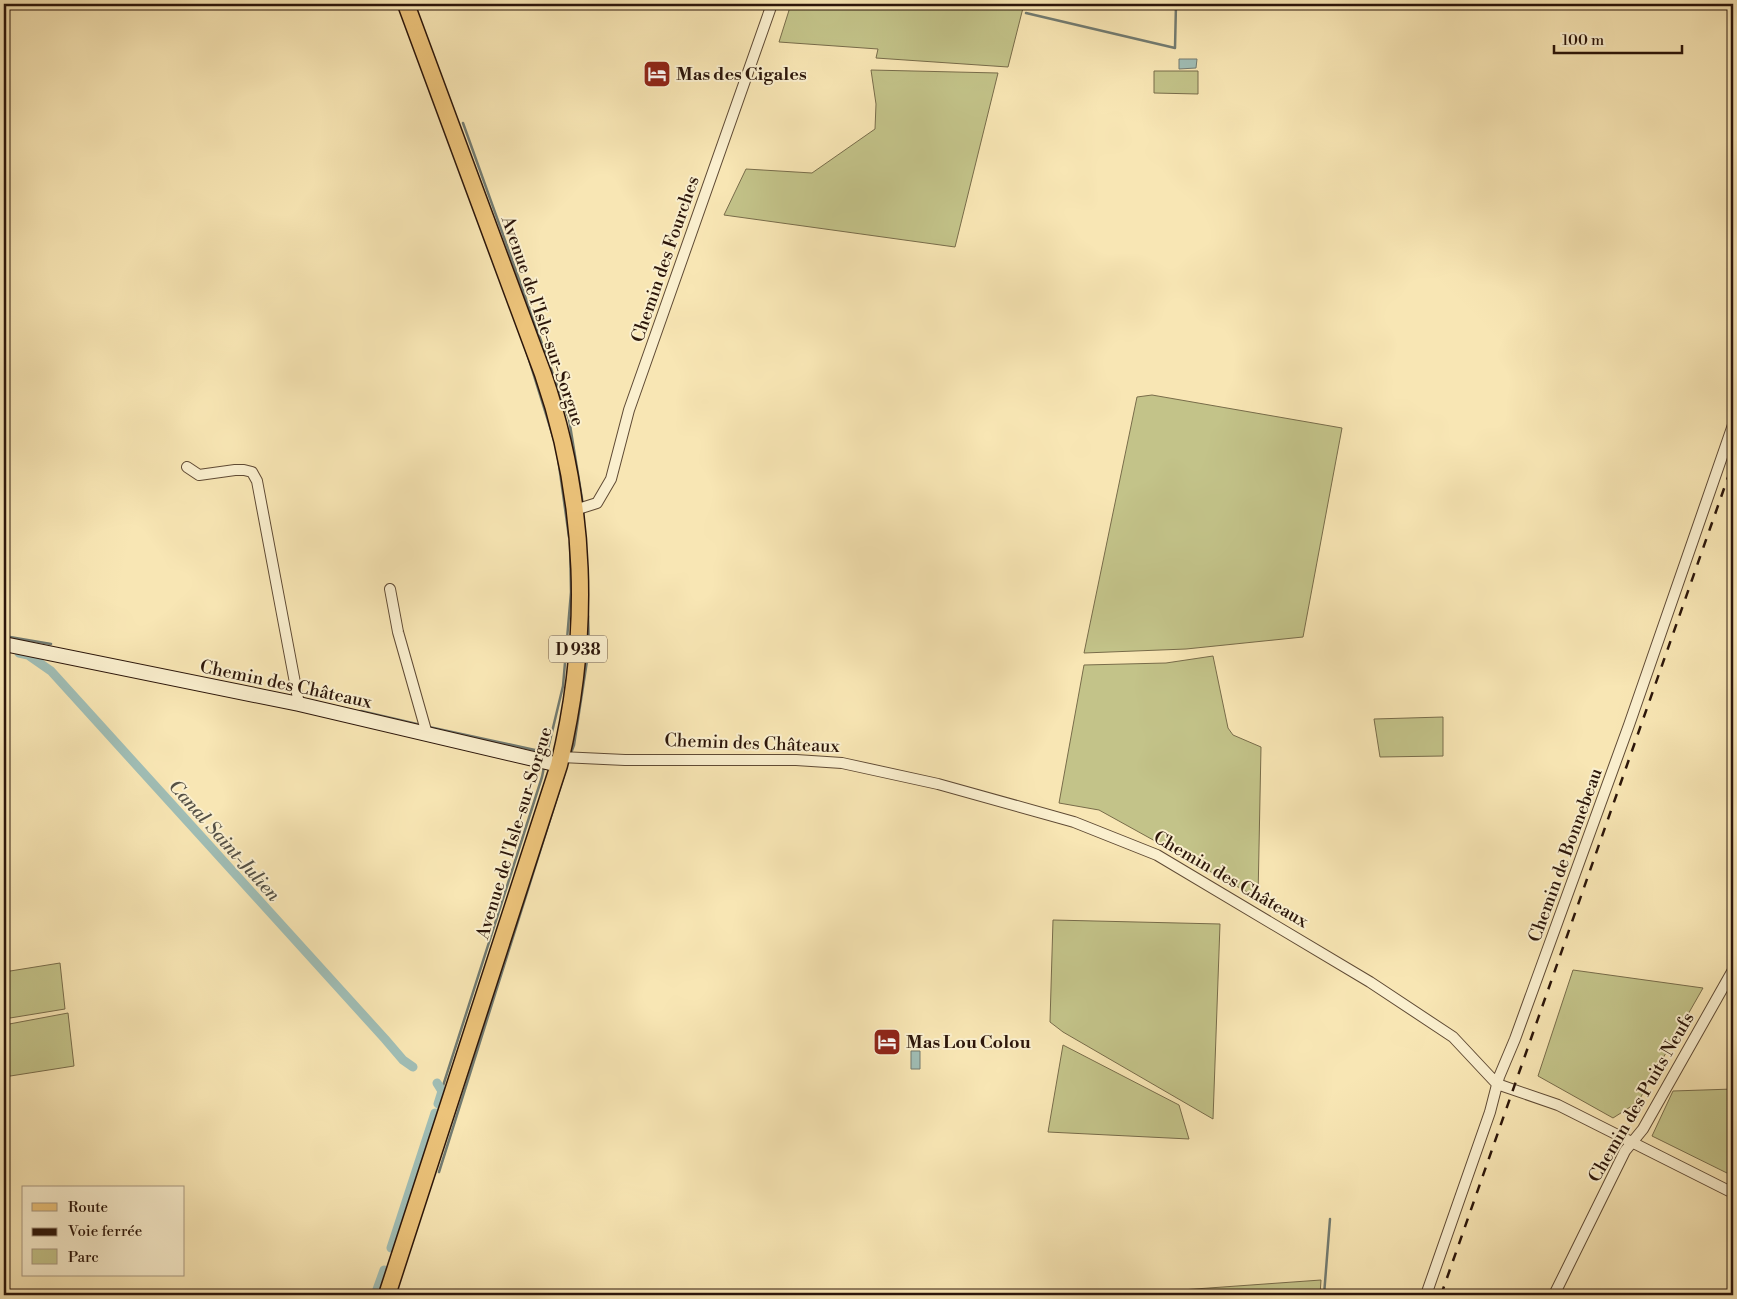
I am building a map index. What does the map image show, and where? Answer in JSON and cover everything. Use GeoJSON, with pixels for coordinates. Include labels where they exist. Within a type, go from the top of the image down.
{"type":"FeatureCollection","features":[{"type":"Feature","properties":{"kind":"main road","name":"Avenue de l'Isle-sur-Sorgue"},"geometry":{"type":"LineString","coordinates":[[387,1295],[560,761],[573,695],[581,614],[576,510],[566,455],[550,393],[406,4]]}},
{"type":"Feature","properties":{"kind":"street","name":"Chemin des Fourches"},"geometry":{"type":"LineString","coordinates":[[576,510],[598,503],[611,479],[629,410],[772,4]]}},
{"type":"Feature","properties":{"kind":"street","name":"Chemin de Bonnebeau"},"geometry":{"type":"LineString","coordinates":[[1426,1295],[1490,1112],[1497,1084],[1629,725],[1733,425]]}},
{"type":"Feature","properties":{"kind":"street"},"geometry":{"type":"LineString","coordinates":[[187,467],[199,475],[244,470],[252,472],[258,480],[299,704]]}},
{"type":"Feature","properties":{"kind":"street"},"geometry":{"type":"LineString","coordinates":[[390,589],[398,632],[427,734]]}},
{"type":"Feature","properties":{"kind":"street","name":"Chemin des Châteaux"},"geometry":{"type":"LineString","coordinates":[[4,644],[299,704],[427,734],[560,761],[796,760],[842,763],[938,784],[1074,822],[1157,856],[1370,982],[1453,1037],[1497,1084],[1558,1105],[1733,1193]]}},
{"type":"Feature","properties":{"kind":"street","name":"Chemin des Puits Neufs"},"geometry":{"type":"LineString","coordinates":[[1554,1295],[1625,1151],[1647,1122],[1733,970]]}},
{"type":"Feature","properties":{"kind":"green space"},"geometry":{"type":"Polygon","coordinates":[[[791,4],[823,4],[868,9],[886,4],[1024,4],[1008,67],[876,58],[878,49],[779,42],[791,4]]]}},
{"type":"Feature","properties":{"kind":"green space"},"geometry":{"type":"Polygon","coordinates":[[[871,70],[998,73],[955,247],[724,215],[746,169],[812,173],[875,129],[876,104],[871,70]]]}},
{"type":"Feature","properties":{"kind":"green space"},"geometry":{"type":"Polygon","coordinates":[[[1154,71],[1198,71],[1198,94],[1154,93],[1154,71]]]}},
{"type":"Feature","properties":{"kind":"green space"},"geometry":{"type":"Polygon","coordinates":[[[1152,395],[1342,428],[1303,637],[1186,649],[1084,653],[1137,397],[1152,395]]]}},
{"type":"Feature","properties":{"kind":"green space"},"geometry":{"type":"Polygon","coordinates":[[[1213,656],[1228,728],[1233,735],[1261,747],[1258,898],[1099,810],[1059,803],[1084,665],[1166,663],[1213,656]]]}},
{"type":"Feature","properties":{"kind":"green space"},"geometry":{"type":"Polygon","coordinates":[[[1443,717],[1443,756],[1380,757],[1374,719],[1443,717]]]}},
{"type":"Feature","properties":{"kind":"green space"},"geometry":{"type":"Polygon","coordinates":[[[1053,920],[1220,924],[1213,1119],[1063,1032],[1050,1022],[1053,920]]]}},
{"type":"Feature","properties":{"kind":"green space"},"geometry":{"type":"Polygon","coordinates":[[[60,963],[65,1009],[4,1019],[4,972],[60,963]]]}},
{"type":"Feature","properties":{"kind":"green space"},"geometry":{"type":"Polygon","coordinates":[[[1573,970],[1703,988],[1638,1102],[1613,1118],[1538,1076],[1573,970]]]}},
{"type":"Feature","properties":{"kind":"green space"},"geometry":{"type":"Polygon","coordinates":[[[68,1013],[74,1066],[4,1077],[4,1025],[68,1013]]]}},
{"type":"Feature","properties":{"kind":"green space"},"geometry":{"type":"Polygon","coordinates":[[[1063,1045],[1179,1105],[1189,1139],[1048,1132],[1063,1045]]]}},
{"type":"Feature","properties":{"kind":"green space"},"geometry":{"type":"Polygon","coordinates":[[[1733,1089],[1733,1176],[1652,1136],[1673,1091],[1733,1089]]]}},
{"type":"Feature","properties":{"kind":"green space"},"geometry":{"type":"Polygon","coordinates":[[[1321,1280],[1320,1295],[1111,1295],[1321,1280]]]}},
{"type":"Feature","properties":{"kind":"water"},"geometry":{"type":"Polygon","coordinates":[[[1179,59],[1197,59],[1196,68],[1179,69],[1179,59]]]}},
{"type":"Feature","properties":{"kind":"water"},"geometry":{"type":"Polygon","coordinates":[[[911,1051],[920,1051],[920,1069],[911,1069],[911,1051]]]}},
{"type":"Feature","properties":{"kind":"waterway"},"geometry":{"type":"LineString","coordinates":[[1026,13],[1175,48],[1176,4]]}},
{"type":"Feature","properties":{"kind":"waterway"},"geometry":{"type":"LineString","coordinates":[[463,123],[569,419],[583,505]]}},
{"type":"Feature","properties":{"kind":"waterway"},"geometry":{"type":"LineString","coordinates":[[526,350],[554,440]]}},
{"type":"Feature","properties":{"kind":"waterway"},"geometry":{"type":"LineString","coordinates":[[558,458],[569,537]]}},
{"type":"Feature","properties":{"kind":"waterway"},"geometry":{"type":"LineString","coordinates":[[546,757],[563,686],[571,592],[570,542]]}},
{"type":"Feature","properties":{"kind":"waterway"},"geometry":{"type":"LineString","coordinates":[[571,753],[574,745],[589,648],[588,616]]}},
{"type":"Feature","properties":{"kind":"waterway"},"geometry":{"type":"LineString","coordinates":[[4,636],[51,644]]}},
{"type":"Feature","properties":{"kind":"waterway","name":"Canal Saint-Julien"},"geometry":{"type":"LineString","coordinates":[[19,653],[28,655],[51,671],[403,1060],[413,1067]]}},
{"type":"Feature","properties":{"kind":"waterway"},"geometry":{"type":"LineString","coordinates":[[361,711],[421,725]]}},
{"type":"Feature","properties":{"kind":"waterway"},"geometry":{"type":"LineString","coordinates":[[429,727],[535,750],[547,748]]}},
{"type":"Feature","properties":{"kind":"waterway"},"geometry":{"type":"LineString","coordinates":[[442,1089],[544,767]]}},
{"type":"Feature","properties":{"kind":"waterway"},"geometry":{"type":"LineString","coordinates":[[439,1172],[564,775]]}},
{"type":"Feature","properties":{"kind":"waterway","name":"Canal Saint-Julien"},"geometry":{"type":"LineString","coordinates":[[437,1083],[442,1091],[438,1104]]}},
{"type":"Feature","properties":{"kind":"waterway","name":"Canal Saint-Julien"},"geometry":{"type":"LineString","coordinates":[[391,1248],[435,1113]]}},
{"type":"Feature","properties":{"kind":"waterway"},"geometry":{"type":"LineString","coordinates":[[1324,1295],[1330,1219]]}},
{"type":"Feature","properties":{"kind":"waterway","name":"Canal Saint-Julien"},"geometry":{"type":"LineString","coordinates":[[375,1295],[384,1270]]}},
{"type":"Feature","properties":{"kind":"railway"},"geometry":{"type":"LineString","coordinates":[[1441,1295],[1733,463]]}},
{"type":"Feature","properties":{"kind":"place","name":"Mas des Cigales"},"geometry":{"type":"Point","coordinates":[657,74]}},
{"type":"Feature","properties":{"kind":"place","name":"Mas Lou Colou"},"geometry":{"type":"Point","coordinates":[887,1042]}}]}
